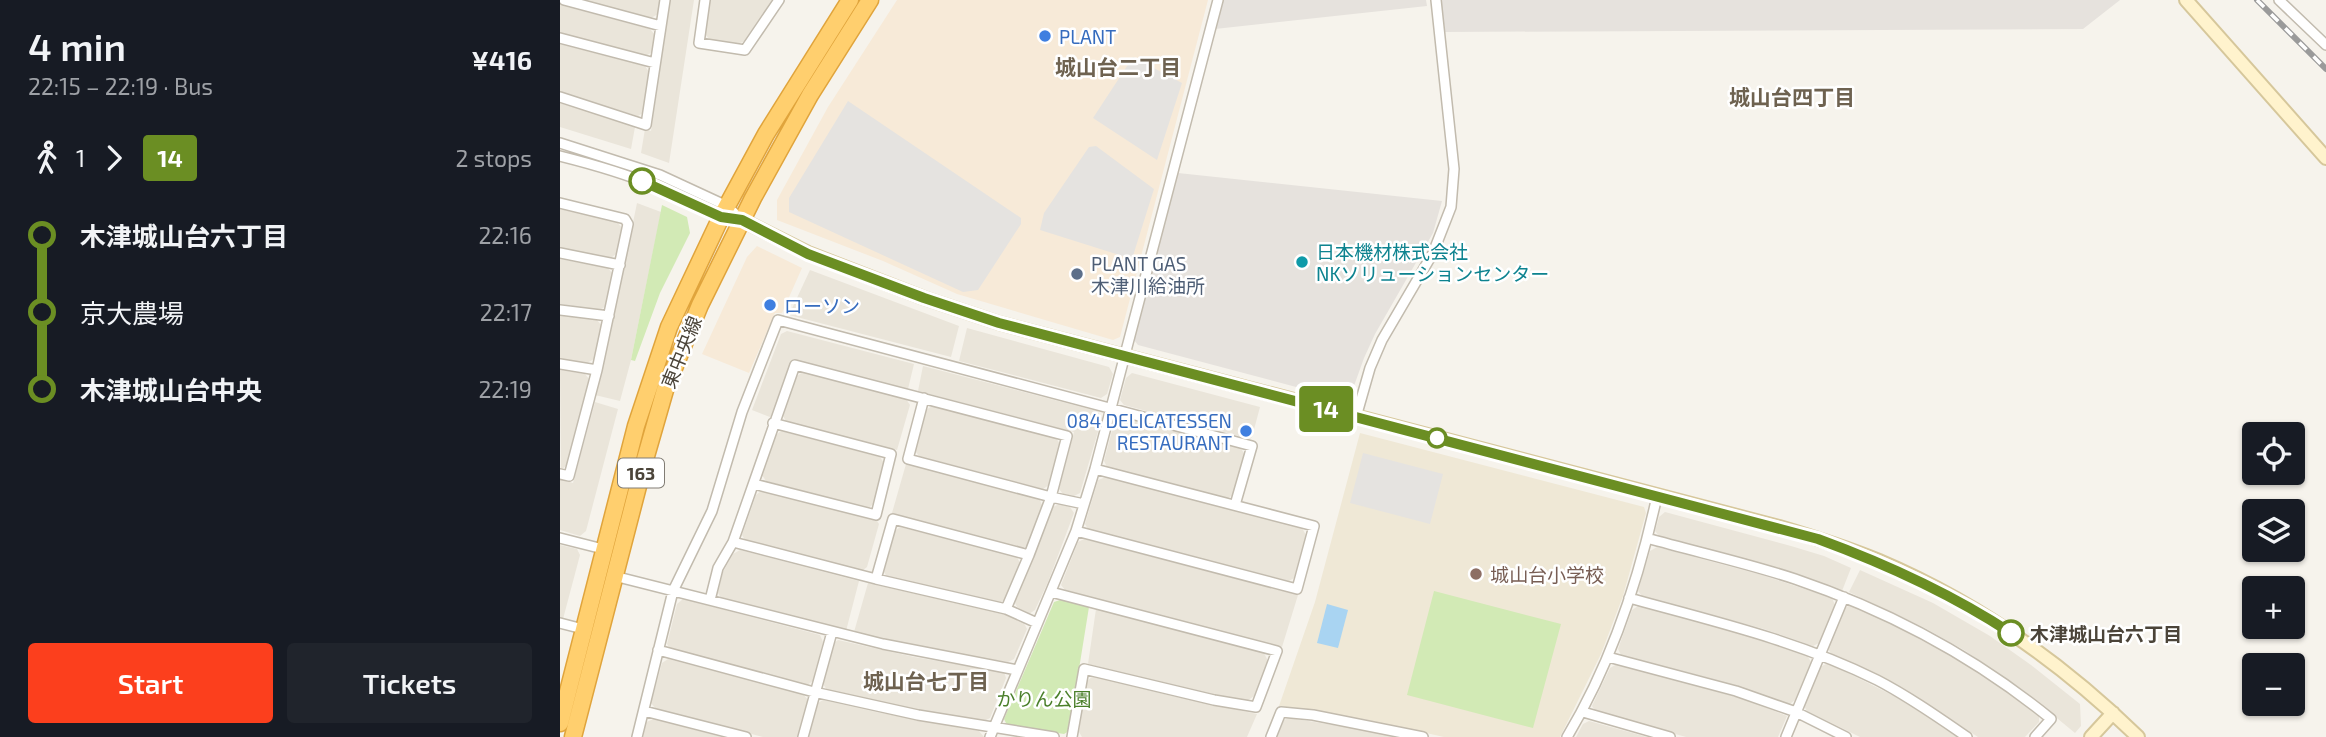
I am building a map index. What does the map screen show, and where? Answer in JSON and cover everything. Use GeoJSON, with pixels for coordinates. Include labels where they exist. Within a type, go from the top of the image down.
{"type":"FeatureCollection","features":[{"type":"Feature","properties":{"kind":"highway","name":"東中央線"},"geometry":{"type":"LineString","coordinates":[[560,723],[636,426],[661,352],[692,275],[724,211],[800,78],[850,0]]}},
{"type":"Feature","properties":{"kind":"highway","name":"東中央線"},"geometry":{"type":"LineString","coordinates":[[573,737],[665,390],[700,305],[742,220],[810,95],[870,0]]}},
{"type":"Feature","properties":{"kind":"street"},"geometry":{"type":"LineString","coordinates":[[564,0],[661,26]]}},
{"type":"Feature","properties":{"kind":"street"},"geometry":{"type":"LineString","coordinates":[[560,97],[646,125],[665,0]]}},
{"type":"Feature","properties":{"kind":"street"},"geometry":{"type":"LineString","coordinates":[[705,0],[699,43],[745,50],[779,0]]}},
{"type":"Feature","properties":{"kind":"street"},"geometry":{"type":"LineString","coordinates":[[992,732],[1076,531],[1095,469],[1218,0]]}},
{"type":"Feature","properties":{"kind":"street"},"geometry":{"type":"LineString","coordinates":[[1356,416],[1370,368],[1382,340],[1433,253],[1451,207],[1453,156],[1436,0]]}},
{"type":"Feature","properties":{"kind":"street"},"geometry":{"type":"LineString","coordinates":[[2186,0],[2326,158]]}},
{"type":"Feature","properties":{"kind":"street"},"geometry":{"type":"LineString","coordinates":[[2279,0],[2326,45]]}},
{"type":"Feature","properties":{"kind":"street"},"geometry":{"type":"LineString","coordinates":[[560,38],[655,63]]}},
{"type":"Feature","properties":{"kind":"street"},"geometry":{"type":"LineString","coordinates":[[560,143],[660,175],[808,254],[999,323],[1818,539],[1881,562],[1924,582],[2030,645],[2138,737]]}},
{"type":"Feature","properties":{"kind":"street"},"geometry":{"type":"LineString","coordinates":[[560,156],[598,166],[724,211]]}},
{"type":"Feature","properties":{"kind":"street"},"geometry":{"type":"LineString","coordinates":[[560,203],[625,219],[628,224],[597,370],[569,476],[560,474]]}},
{"type":"Feature","properties":{"kind":"street"},"geometry":{"type":"LineString","coordinates":[[560,253],[620,265]]}},
{"type":"Feature","properties":{"kind":"street"},"geometry":{"type":"LineString","coordinates":[[560,310],[609,317]]}},
{"type":"Feature","properties":{"kind":"street"},"geometry":{"type":"LineString","coordinates":[[637,737],[673,591],[712,510],[742,412],[778,320],[1252,446],[1236,505]]}},
{"type":"Feature","properties":{"kind":"street"},"geometry":{"type":"LineString","coordinates":[[560,364],[597,370]]}},
{"type":"Feature","properties":{"kind":"street"},"geometry":{"type":"LineString","coordinates":[[710,600],[718,568],[733,542],[795,365],[1067,436],[1051,497],[1006,609]]}},
{"type":"Feature","properties":{"kind":"street"},"geometry":{"type":"LineString","coordinates":[[924,398],[908,458],[1084,504]]}},
{"type":"Feature","properties":{"kind":"street"},"geometry":{"type":"LineString","coordinates":[[754,484],[876,515],[891,454],[774,423]]}},
{"type":"Feature","properties":{"kind":"street"},"geometry":{"type":"LineString","coordinates":[[1076,531],[1297,589],[1314,526],[1095,469]]}},
{"type":"Feature","properties":{"kind":"street"},"geometry":{"type":"LineString","coordinates":[[1567,737],[1583,712],[1608,657],[1629,598],[1657,496]]}},
{"type":"Feature","properties":{"kind":"street"},"geometry":{"type":"LineString","coordinates":[[876,579],[893,519],[1029,555]]}},
{"type":"Feature","properties":{"kind":"street"},"geometry":{"type":"LineString","coordinates":[[560,538],[603,549]]}},
{"type":"Feature","properties":{"kind":"street"},"geometry":{"type":"LineString","coordinates":[[1647,538],[1794,579],[1844,597],[1930,636],[2020,694],[2051,719],[2035,737]]}},
{"type":"Feature","properties":{"kind":"street"},"geometry":{"type":"LineString","coordinates":[[733,542],[1006,609],[1037,623]]}},
{"type":"Feature","properties":{"kind":"street"},"geometry":{"type":"LineString","coordinates":[[614,576],[883,644],[1017,670]]}},
{"type":"Feature","properties":{"kind":"street"},"geometry":{"type":"LineString","coordinates":[[1051,592],[1277,651],[1256,707],[1214,700],[1084,669],[1072,737]]}},
{"type":"Feature","properties":{"kind":"street"},"geometry":{"type":"LineString","coordinates":[[1786,737],[1844,597]]}},
{"type":"Feature","properties":{"kind":"street"},"geometry":{"type":"LineString","coordinates":[[1629,598],[1777,638],[1820,655],[1878,681],[1968,737]]}},
{"type":"Feature","properties":{"kind":"street"},"geometry":{"type":"LineString","coordinates":[[560,623],[583,629]]}},
{"type":"Feature","properties":{"kind":"street"},"geometry":{"type":"LineString","coordinates":[[803,737],[832,632]]}},
{"type":"Feature","properties":{"kind":"street"},"geometry":{"type":"LineString","coordinates":[[658,650],[814,692],[992,732],[1054,737]]}},
{"type":"Feature","properties":{"kind":"street"},"geometry":{"type":"LineString","coordinates":[[1608,657],[1736,691],[1796,712],[1846,737]]}},
{"type":"Feature","properties":{"kind":"street"},"geometry":{"type":"LineString","coordinates":[[644,710],[746,737]]}},
{"type":"Feature","properties":{"kind":"street"},"geometry":{"type":"LineString","coordinates":[[1270,737],[1281,712],[1313,715],[1423,737]]}},
{"type":"Feature","properties":{"kind":"street"},"geometry":{"type":"LineString","coordinates":[[1583,712],[1670,737]]}},
{"type":"Feature","properties":{"kind":"street"},"geometry":{"type":"LineString","coordinates":[[2091,737],[2113,713]]}},
{"type":"Feature","properties":{"kind":"shaded area"},"geometry":{"type":"Polygon","coordinates":[[[583,0],[660,0],[658,14],[651,18],[583,0]]]}},
{"type":"Feature","properties":{"kind":"shaded area"},"geometry":{"type":"Polygon","coordinates":[[[670,0],[694,0],[669,163],[641,153],[645,129],[651,131],[670,0]]]}},
{"type":"Feature","properties":{"kind":"shaded area"},"geometry":{"type":"Polygon","coordinates":[[[710,0],[772,0],[745,41],[738,44],[710,40],[705,34],[710,0]]]}},
{"type":"Feature","properties":{"kind":"shaded area"},"geometry":{"type":"Polygon","coordinates":[[[897,0],[1208,0],[1120,337],[1113,340],[957,294],[883,261],[777,220],[777,200],[828,107],[897,0]]]}},
{"type":"Feature","properties":{"kind":"shaded area"},"geometry":{"type":"Polygon","coordinates":[[[1223,0],[1426,0],[1427,6],[1215,29],[1223,0]]]}},
{"type":"Feature","properties":{"kind":"shaded area"},"geometry":{"type":"Polygon","coordinates":[[[1441,0],[2120,0],[2083,29],[1445,32],[1441,0]]]}},
{"type":"Feature","properties":{"kind":"shaded area"},"geometry":{"type":"Polygon","coordinates":[[[560,5],[650,29],[655,35],[652,52],[646,56],[560,33],[560,5]]]}},
{"type":"Feature","properties":{"kind":"shaded area"},"geometry":{"type":"Polygon","coordinates":[[[560,44],[645,66],[649,72],[643,113],[638,116],[560,92],[560,44]]]}},
{"type":"Feature","properties":{"kind":"shaded area"},"geometry":{"type":"Polygon","coordinates":[[[1133,57],[1182,83],[1157,160],[1093,118],[1133,57]]]}},
{"type":"Feature","properties":{"kind":"shaded area"},"geometry":{"type":"Polygon","coordinates":[[[848,101],[1021,218],[1021,224],[978,290],[963,292],[789,212],[789,198],[848,101]]]}},
{"type":"Feature","properties":{"kind":"shaded area"},"geometry":{"type":"Polygon","coordinates":[[[560,103],[632,125],[635,127],[631,149],[560,127],[560,103]]]}},
{"type":"Feature","properties":{"kind":"shaded area"},"geometry":{"type":"Polygon","coordinates":[[[1096,146],[1154,189],[1132,259],[1040,230],[1044,213],[1089,147],[1096,146]]]}},
{"type":"Feature","properties":{"kind":"shaded area"},"geometry":{"type":"Polygon","coordinates":[[[1178,173],[1442,201],[1433,233],[1375,334],[1350,397],[1345,400],[1138,345],[1134,340],[1178,173]]]}},
{"type":"Feature","properties":{"kind":"shaded area"},"geometry":{"type":"Polygon","coordinates":[[[637,203],[661,212],[620,401],[595,395],[637,203]]]}},
{"type":"Feature","properties":{"kind":"shaded area"},"geometry":{"type":"Polygon","coordinates":[[[560,209],[617,222],[622,228],[617,253],[611,258],[560,248],[560,209]]]}},
{"type":"Feature","properties":{"kind":"shaded area"},"geometry":{"type":"Polygon","coordinates":[[[757,246],[802,268],[782,313],[775,313],[749,373],[702,354],[747,257],[757,246]]]}},
{"type":"Feature","properties":{"kind":"shaded area"},"geometry":{"type":"Polygon","coordinates":[[[560,259],[608,268],[612,273],[606,306],[600,310],[560,304],[560,259]]]}},
{"type":"Feature","properties":{"kind":"shaded area"},"geometry":{"type":"Polygon","coordinates":[[[810,270],[959,326],[951,357],[789,315],[810,270]]]}},
{"type":"Feature","properties":{"kind":"shaded area"},"geometry":{"type":"Polygon","coordinates":[[[560,315],[597,320],[602,326],[594,359],[587,363],[560,359],[560,315]]]}},
{"type":"Feature","properties":{"kind":"shaded area"},"geometry":{"type":"Polygon","coordinates":[[[967,328],[1109,367],[1113,374],[1107,394],[1101,398],[959,361],[967,328]]]}},
{"type":"Feature","properties":{"kind":"shaded area"},"geometry":{"type":"Polygon","coordinates":[[[787,331],[914,364],[908,389],[793,359],[771,416],[752,410],[781,334],[787,331]]]}},
{"type":"Feature","properties":{"kind":"shaded area"},"geometry":{"type":"Polygon","coordinates":[[[923,366],[1097,411],[1102,418],[1080,493],[1074,496],[1063,494],[1059,489],[1074,432],[918,391],[923,366]]]}},
{"type":"Feature","properties":{"kind":"shaded area"},"geometry":{"type":"Polygon","coordinates":[[[560,370],[585,374],[589,379],[567,465],[561,470],[560,370]]]}},
{"type":"Feature","properties":{"kind":"shaded area"},"geometry":{"type":"Polygon","coordinates":[[[803,372],[906,399],[910,405],[897,450],[786,421],[783,416],[797,376],[803,372]]]}},
{"type":"Feature","properties":{"kind":"shaded area"},"geometry":{"type":"Polygon","coordinates":[[[1132,373],[1260,407],[1252,437],[1250,439],[1124,405],[1120,400],[1126,378],[1132,373]]]}},
{"type":"Feature","properties":{"kind":"shaded area"},"geometry":{"type":"Polygon","coordinates":[[[595,402],[618,409],[586,531],[580,536],[560,530],[560,479],[573,483],[595,402]]]}},
{"type":"Feature","properties":{"kind":"shaded area"},"geometry":{"type":"Polygon","coordinates":[[[932,406],[1056,438],[1060,444],[1049,485],[1043,489],[919,456],[915,451],[926,410],[932,406]]]}},
{"type":"Feature","properties":{"kind":"shaded area"},"geometry":{"type":"Polygon","coordinates":[[[1122,416],[1240,447],[1245,455],[1233,495],[1228,498],[1107,467],[1104,461],[1115,419],[1122,416]]]}},
{"type":"Feature","properties":{"kind":"shaded area"},"geometry":{"type":"Polygon","coordinates":[[[781,431],[880,457],[884,463],[874,503],[869,508],[766,481],[762,475],[776,435],[781,431]]]}},
{"type":"Feature","properties":{"kind":"shaded area","name":"城山台小学校"},"geometry":{"type":"Polygon","coordinates":[[[1360,433],[1644,507],[1646,513],[1623,596],[1601,654],[1560,737],[1444,737],[1368,720],[1279,706],[1315,602],[1360,433]]]}},
{"type":"Feature","properties":{"kind":"shaded area"},"geometry":{"type":"Polygon","coordinates":[[[1363,453],[1443,474],[1430,524],[1350,503],[1363,453]]]}},
{"type":"Feature","properties":{"kind":"shaded area"},"geometry":{"type":"Polygon","coordinates":[[[906,464],[1039,498],[1042,505],[1028,545],[1023,548],[892,513],[906,464]]]}},
{"type":"Feature","properties":{"kind":"shaded area"},"geometry":{"type":"Polygon","coordinates":[[[1106,477],[1302,528],[1306,535],[1294,578],[1289,581],[1088,529],[1085,524],[1098,480],[1106,477]]]}},
{"type":"Feature","properties":{"kind":"shaded area"},"geometry":{"type":"Polygon","coordinates":[[[761,491],[877,521],[879,524],[867,567],[862,571],[745,540],[742,535],[756,495],[761,491]]]}},
{"type":"Feature","properties":{"kind":"shaded area"},"geometry":{"type":"Polygon","coordinates":[[[1059,504],[1070,507],[1074,513],[1048,582],[1035,610],[1029,614],[1018,609],[1015,603],[1053,507],[1059,504]]]}},
{"type":"Feature","properties":{"kind":"shaded area"},"geometry":{"type":"Polygon","coordinates":[[[1665,512],[1791,546],[1851,568],[1842,591],[1780,569],[1660,537],[1655,531],[1659,517],[1665,512]]]}},
{"type":"Feature","properties":{"kind":"shaded area"},"geometry":{"type":"Polygon","coordinates":[[[900,527],[1017,557],[1020,563],[1005,600],[999,603],[887,577],[884,572],[895,531],[900,527]]]}},
{"type":"Feature","properties":{"kind":"shaded area"},"geometry":{"type":"Polygon","coordinates":[[[1084,539],[1298,595],[1282,647],[1065,590],[1061,585],[1078,542],[1084,539]]]}},
{"type":"Feature","properties":{"kind":"shaded area"},"geometry":{"type":"Polygon","coordinates":[[[560,545],[577,549],[580,555],[563,619],[560,618],[560,545]]]}},
{"type":"Feature","properties":{"kind":"shaded area"},"geometry":{"type":"Polygon","coordinates":[[[1657,547],[1762,575],[1832,598],[1835,605],[1819,643],[1813,646],[1764,629],[1642,596],[1638,591],[1650,551],[1657,547]]]}},
{"type":"Feature","properties":{"kind":"shaded area"},"geometry":{"type":"Polygon","coordinates":[[[740,550],[859,581],[846,631],[721,598],[718,593],[723,572],[733,554],[740,550]]]}},
{"type":"Feature","properties":{"kind":"shaded area"},"geometry":{"type":"Polygon","coordinates":[[[1860,570],[1933,603],[1990,636],[2080,704],[2081,726],[2075,733],[2023,690],[1964,650],[1849,592],[1860,570]]]}},
{"type":"Feature","properties":{"kind":"shaded area"},"geometry":{"type":"Polygon","coordinates":[[[868,583],[1004,614],[1024,623],[1027,629],[1014,659],[1008,662],[927,649],[854,632],[868,583]]]}},
{"type":"Feature","properties":{"kind":"shaded area"},"geometry":{"type":"Polygon","coordinates":[[[683,599],[820,635],[823,642],[813,681],[807,685],[670,649],[667,644],[677,604],[683,599]]]}},
{"type":"Feature","properties":{"kind":"shaded area"},"geometry":{"type":"Polygon","coordinates":[[[1850,605],[1901,627],[1951,654],[2024,704],[2039,716],[2039,722],[2025,737],[1978,737],[1903,689],[1831,654],[1828,648],[1845,608],[1850,605]]]}},
{"type":"Feature","properties":{"kind":"shaded area"},"geometry":{"type":"Polygon","coordinates":[[[1638,606],[1726,629],[1807,655],[1811,662],[1795,700],[1790,704],[1709,678],[1621,655],[1618,649],[1632,610],[1638,606]]]}},
{"type":"Feature","properties":{"kind":"shaded area"},"geometry":{"type":"Polygon","coordinates":[[[1096,609],[1264,653],[1268,661],[1254,696],[1247,701],[1150,681],[1088,664],[1096,609]]]}},
{"type":"Feature","properties":{"kind":"shaded area"},"geometry":{"type":"Polygon","coordinates":[[[838,640],[914,657],[1004,672],[1006,678],[990,718],[984,721],[901,707],[827,690],[823,684],[833,644],[838,640]]]}},
{"type":"Feature","properties":{"kind":"shaded area"},"geometry":{"type":"Polygon","coordinates":[[[668,659],[803,694],[808,700],[798,737],[763,737],[656,709],[651,703],[662,663],[668,659]]]}},
{"type":"Feature","properties":{"kind":"shaded area"},"geometry":{"type":"Polygon","coordinates":[[[1828,663],[1896,697],[1960,737],[1860,737],[1807,711],[1804,706],[1820,667],[1828,663]]]}},
{"type":"Feature","properties":{"kind":"shaded area"},"geometry":{"type":"Polygon","coordinates":[[[1617,664],[1747,700],[1787,716],[1778,737],[1686,737],[1596,712],[1592,706],[1610,668],[1617,664]]]}},
{"type":"Feature","properties":{"kind":"shaded area"},"geometry":{"type":"Polygon","coordinates":[[[1093,676],[1257,714],[1247,737],[1082,737],[1079,732],[1086,682],[1093,676]]]}},
{"type":"Feature","properties":{"kind":"shaded area"},"geometry":{"type":"Polygon","coordinates":[[[823,700],[979,731],[984,737],[809,737],[818,703],[823,700]]]}},
{"type":"Feature","properties":{"kind":"shaded area"},"geometry":{"type":"Polygon","coordinates":[[[1289,718],[1401,737],[1277,737],[1284,720],[1289,718]]]}},
{"type":"Feature","properties":{"kind":"shaded area"},"geometry":{"type":"Polygon","coordinates":[[[654,719],[722,737],[643,737],[646,722],[654,719]]]}},
{"type":"Feature","properties":{"kind":"shaded area"},"geometry":{"type":"Polygon","coordinates":[[[1589,721],[1647,737],[1576,737],[1583,724],[1589,721]]]}},
{"type":"Feature","properties":{"kind":"green space"},"geometry":{"type":"Polygon","coordinates":[[[662,205],[687,217],[690,233],[660,293],[635,361],[631,360],[662,205]]]}},
{"type":"Feature","properties":{"kind":"green space"},"geometry":{"type":"Polygon","coordinates":[[[1434,591],[1561,624],[1533,728],[1407,695],[1434,591]]]}},
{"type":"Feature","properties":{"kind":"green space","name":"かりん公園"},"geometry":{"type":"Polygon","coordinates":[[[1060,600],[1089,607],[1069,731],[1064,734],[1007,725],[1004,719],[1054,602],[1060,600]]]}},
{"type":"Feature","properties":{"kind":"water"},"geometry":{"type":"Polygon","coordinates":[[[1327,604],[1348,610],[1338,648],[1317,643],[1327,604]]]}},
{"type":"Feature","properties":{"kind":"railway"},"geometry":{"type":"LineString","coordinates":[[2257,0],[2326,69]]}},
{"type":"Feature","properties":{"kind":"bus line","name":"14"},"geometry":{"type":"LineString","coordinates":[[642,181],[721,217],[742,220],[808,254],[999,323],[1818,539],[1881,562],[1924,582],[2011,633]]}},
{"type":"Feature","properties":{"kind":"place","name":"PLANT"},"geometry":{"type":"Point","coordinates":[1045,36]}},
{"type":"Feature","properties":{"kind":"place","name":"日本機材株式会社 NKソリューションセンター"},"geometry":{"type":"Point","coordinates":[1302,262]}},
{"type":"Feature","properties":{"kind":"place","name":"PLANT GAS 木津川給油所"},"geometry":{"type":"Point","coordinates":[1077,274]}},
{"type":"Feature","properties":{"kind":"place","name":"ローソン"},"geometry":{"type":"Point","coordinates":[770,305]}},
{"type":"Feature","properties":{"kind":"place","name":"084 DELICATESSEN RESTAURANT"},"geometry":{"type":"Point","coordinates":[1246,431]}},
{"type":"Feature","properties":{"kind":"place","name":"城山台小学校"},"geometry":{"type":"Point","coordinates":[1476,574]}},
{"type":"Feature","properties":{"kind":"place","name":"木津城山台六丁目"},"geometry":{"type":"Point","coordinates":[2011,633]}},
{"type":"Feature","properties":{"kind":"district","name":"城山台二丁目"},"geometry":{"type":"Point","coordinates":[1118,66]}},
{"type":"Feature","properties":{"kind":"district","name":"城山台四丁目"},"geometry":{"type":"Point","coordinates":[1792,96]}},
{"type":"Feature","properties":{"kind":"district","name":"城山台七丁目"},"geometry":{"type":"Point","coordinates":[926,680]}}]}
